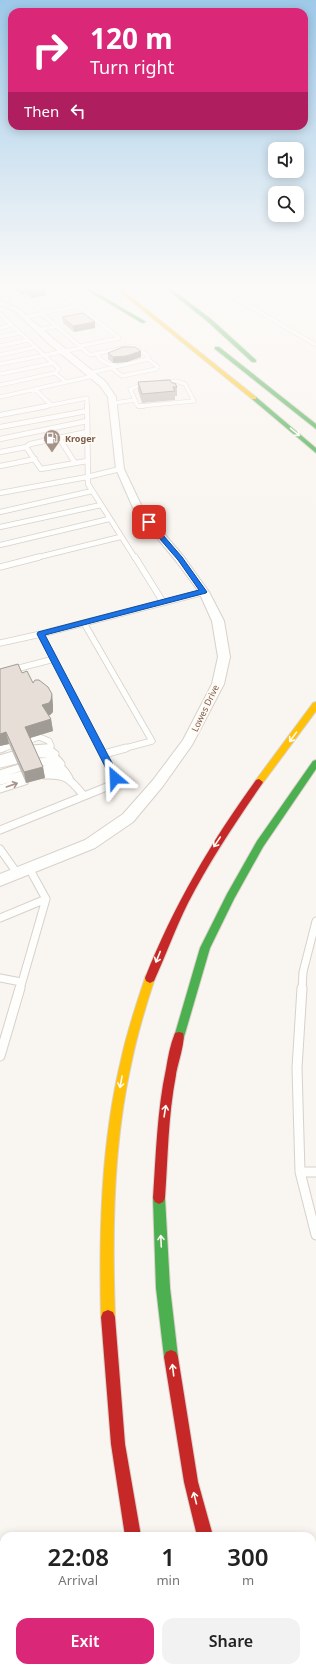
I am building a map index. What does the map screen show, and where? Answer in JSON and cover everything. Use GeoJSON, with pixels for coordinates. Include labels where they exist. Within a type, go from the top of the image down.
{"type":"FeatureCollection","features":[{"type":"Feature","properties":{"kind":"highway"},"geometry":{"type":"LineString","coordinates":[[205,364],[273,414]]}},
{"type":"Feature","properties":{"kind":"highway"},"geometry":{"type":"LineString","coordinates":[[212,364],[316,451]]}},
{"type":"Feature","properties":{"kind":"highway"},"geometry":{"type":"LineString","coordinates":[[237,364],[316,427]]}},
{"type":"Feature","properties":{"kind":"highway"},"geometry":{"type":"LineString","coordinates":[[282,387],[316,420]]}},
{"type":"Feature","properties":{"kind":"highway"},"geometry":{"type":"LineString","coordinates":[[132,1532],[128,1514],[113,1393],[107,1304],[108,1208],[112,1142],[121,1080],[134,1022],[149,979],[166,937],[185,897],[214,846],[316,705]]}},
{"type":"Feature","properties":{"kind":"highway"},"geometry":{"type":"LineString","coordinates":[[204,1532],[191,1482],[175,1388],[163,1288],[159,1207],[165,1111],[173,1057],[205,948],[230,897],[260,844],[316,763]]}},
{"type":"Feature","properties":{"kind":"street","name":"Lowes Drive"},"geometry":{"type":"LineString","coordinates":[[0,880],[90,844],[128,818],[158,783],[188,742],[218,684],[224,657],[218,621],[204,592],[180,559],[139,510],[120,469],[114,403],[112,397],[103,384],[79,364]]}},
{"type":"Feature","properties":{"kind":"lane"},"geometry":{"type":"LineString","coordinates":[[0,374],[49,364]]}},
{"type":"Feature","properties":{"kind":"lane"},"geometry":{"type":"LineString","coordinates":[[0,385],[55,373],[59,369],[55,364]]}},
{"type":"Feature","properties":{"kind":"lane"},"geometry":{"type":"LineString","coordinates":[[99,364],[106,369]]}},
{"type":"Feature","properties":{"kind":"lane"},"geometry":{"type":"LineString","coordinates":[[0,397],[66,382],[126,364]]}},
{"type":"Feature","properties":{"kind":"lane"},"geometry":{"type":"LineString","coordinates":[[112,368],[122,376],[125,376],[156,369],[158,367],[155,364]]}},
{"type":"Feature","properties":{"kind":"lane"},"geometry":{"type":"LineString","coordinates":[[55,373],[66,382]]}},
{"type":"Feature","properties":{"kind":"lane"},"geometry":{"type":"LineString","coordinates":[[176,381],[185,384],[194,401],[140,406],[135,400],[130,389],[142,384],[176,381]]}},
{"type":"Feature","properties":{"kind":"lane"},"geometry":{"type":"LineString","coordinates":[[35,389],[51,405]]}},
{"type":"Feature","properties":{"kind":"lane"},"geometry":{"type":"LineString","coordinates":[[0,414],[87,398],[88,484],[120,537],[164,602]]}},
{"type":"Feature","properties":{"kind":"lane"},"geometry":{"type":"LineString","coordinates":[[114,403],[135,400]]}},
{"type":"Feature","properties":{"kind":"lane"},"geometry":{"type":"LineString","coordinates":[[0,427],[87,411]]}},
{"type":"Feature","properties":{"kind":"lane"},"geometry":{"type":"LineString","coordinates":[[0,439],[87,421]]}},
{"type":"Feature","properties":{"kind":"lane"},"geometry":{"type":"LineString","coordinates":[[0,452],[87,432]]}},
{"type":"Feature","properties":{"kind":"lane"},"geometry":{"type":"LineString","coordinates":[[59,438],[75,463]]}},
{"type":"Feature","properties":{"kind":"lane"},"geometry":{"type":"LineString","coordinates":[[26,447],[41,469],[44,470],[87,461]]}},
{"type":"Feature","properties":{"kind":"lane"},"geometry":{"type":"LineString","coordinates":[[0,466],[34,459]]}},
{"type":"Feature","properties":{"kind":"lane"},"geometry":{"type":"LineString","coordinates":[[0,494],[88,477],[120,469]]}},
{"type":"Feature","properties":{"kind":"lane"},"geometry":{"type":"LineString","coordinates":[[0,512],[92,491]]}},
{"type":"Feature","properties":{"kind":"lane"},"geometry":{"type":"LineString","coordinates":[[0,527],[101,505]]}},
{"type":"Feature","properties":{"kind":"lane"},"geometry":{"type":"LineString","coordinates":[[0,545],[109,519]]}},
{"type":"Feature","properties":{"kind":"lane"},"geometry":{"type":"LineString","coordinates":[[0,560],[2,567],[120,537]]}},
{"type":"Feature","properties":{"kind":"lane"},"geometry":{"type":"LineString","coordinates":[[0,643],[41,634],[204,592]]}},
{"type":"Feature","properties":{"kind":"lane"},"geometry":{"type":"LineString","coordinates":[[84,623],[152,741],[104,754]]}},
{"type":"Feature","properties":{"kind":"lane"},"geometry":{"type":"LineString","coordinates":[[0,830],[109,786],[115,778],[41,634]]}},
{"type":"Feature","properties":{"kind":"lane"},"geometry":{"type":"LineString","coordinates":[[0,673],[54,659]]}},
{"type":"Feature","properties":{"kind":"lane"},"geometry":{"type":"LineString","coordinates":[[56,755],[45,753],[31,747],[45,744],[51,746],[69,778],[84,796]]}},
{"type":"Feature","properties":{"kind":"lane"},"geometry":{"type":"LineString","coordinates":[[0,749],[13,753]]}},
{"type":"Feature","properties":{"kind":"lane"},"geometry":{"type":"LineString","coordinates":[[0,754],[13,753]]}},
{"type":"Feature","properties":{"kind":"lane"},"geometry":{"type":"LineString","coordinates":[[0,759],[13,753]]}},
{"type":"Feature","properties":{"kind":"lane"},"geometry":{"type":"LineString","coordinates":[[0,764],[13,753]]}},
{"type":"Feature","properties":{"kind":"lane"},"geometry":{"type":"LineString","coordinates":[[38,762],[50,760],[57,762],[63,768]]}},
{"type":"Feature","properties":{"kind":"lane"},"geometry":{"type":"LineString","coordinates":[[42,772],[60,774],[69,778]]}},
{"type":"Feature","properties":{"kind":"lane"},"geometry":{"type":"LineString","coordinates":[[0,774],[22,774]]}},
{"type":"Feature","properties":{"kind":"lane"},"geometry":{"type":"LineString","coordinates":[[0,782],[22,774]]}},
{"type":"Feature","properties":{"kind":"lane"},"geometry":{"type":"LineString","coordinates":[[0,789],[22,774]]}},
{"type":"Feature","properties":{"kind":"lane"},"geometry":{"type":"LineString","coordinates":[[0,849],[17,873]]}},
{"type":"Feature","properties":{"kind":"lane"},"geometry":{"type":"LineString","coordinates":[[0,1056],[46,899],[29,868]]}},
{"type":"Feature","properties":{"kind":"lane"},"geometry":{"type":"LineString","coordinates":[[0,918],[46,899]]}},
{"type":"Feature","properties":{"kind":"lane"},"geometry":{"type":"LineString","coordinates":[[316,923],[303,972],[298,1068],[300,1172],[316,1235]]}},
{"type":"Feature","properties":{"kind":"lane"},"geometry":{"type":"LineString","coordinates":[[0,978],[21,982]]}},
{"type":"Feature","properties":{"kind":"lane"},"geometry":{"type":"LineString","coordinates":[[300,1172],[316,1172]]}},
{"type":"Feature","properties":{"kind":"building"},"geometry":{"type":"Polygon","coordinates":[[[170,380],[172,383],[175,383],[177,387],[173,387],[175,391],[142,394],[138,382],[170,380]]]}},
{"type":"Feature","properties":{"kind":"building"},"geometry":{"type":"Polygon","coordinates":[[[18,664],[22,673],[27,671],[33,683],[35,680],[39,680],[48,687],[52,694],[49,703],[42,705],[51,719],[25,727],[43,767],[24,772],[6,732],[0,734],[0,669],[18,664]]]}},
{"type":"Feature","properties":{"kind":"traffic: fast"},"geometry":{"type":"LineString","coordinates":[[237,364],[316,427]]}},
{"type":"Feature","properties":{"kind":"traffic: fast"},"geometry":{"type":"LineString","coordinates":[[254,398],[316,451]]}},
{"type":"Feature","properties":{"kind":"traffic: fast"},"geometry":{"type":"LineString","coordinates":[[179,1037],[205,948],[230,897],[260,844],[316,763]]}},
{"type":"Feature","properties":{"kind":"traffic: fast"},"geometry":{"type":"LineString","coordinates":[[159,1198],[163,1288],[171,1357]]}},
{"type":"Feature","properties":{"kind":"traffic: slow"},"geometry":{"type":"LineString","coordinates":[[212,364],[254,398]]}},
{"type":"Feature","properties":{"kind":"traffic: slow"},"geometry":{"type":"LineString","coordinates":[[259,782],[316,705]]}},
{"type":"Feature","properties":{"kind":"traffic: slow"},"geometry":{"type":"LineString","coordinates":[[108,1317],[107,1231],[112,1145],[126,1060],[150,978]]}},
{"type":"Feature","properties":{"kind":"traffic: jam"},"geometry":{"type":"LineString","coordinates":[[150,978],[160,952],[184,901],[227,828],[259,782]]}},
{"type":"Feature","properties":{"kind":"traffic: jam"},"geometry":{"type":"LineString","coordinates":[[159,1198],[167,1097],[179,1037]]}},
{"type":"Feature","properties":{"kind":"traffic: jam"},"geometry":{"type":"LineString","coordinates":[[108,1317],[118,1444],[132,1532]]}},
{"type":"Feature","properties":{"kind":"traffic: jam"},"geometry":{"type":"LineString","coordinates":[[171,1357],[191,1482],[204,1532]]}},
{"type":"Feature","properties":{"kind":"place","name":"Kroger"},"geometry":{"type":"Point","coordinates":[52,453]}},
{"type":"Feature","properties":{"kind":"route"},"geometry":{"type":"LineString","coordinates":[[115,778],[41,634],[204,592],[180,559],[149,522]]}}]}
